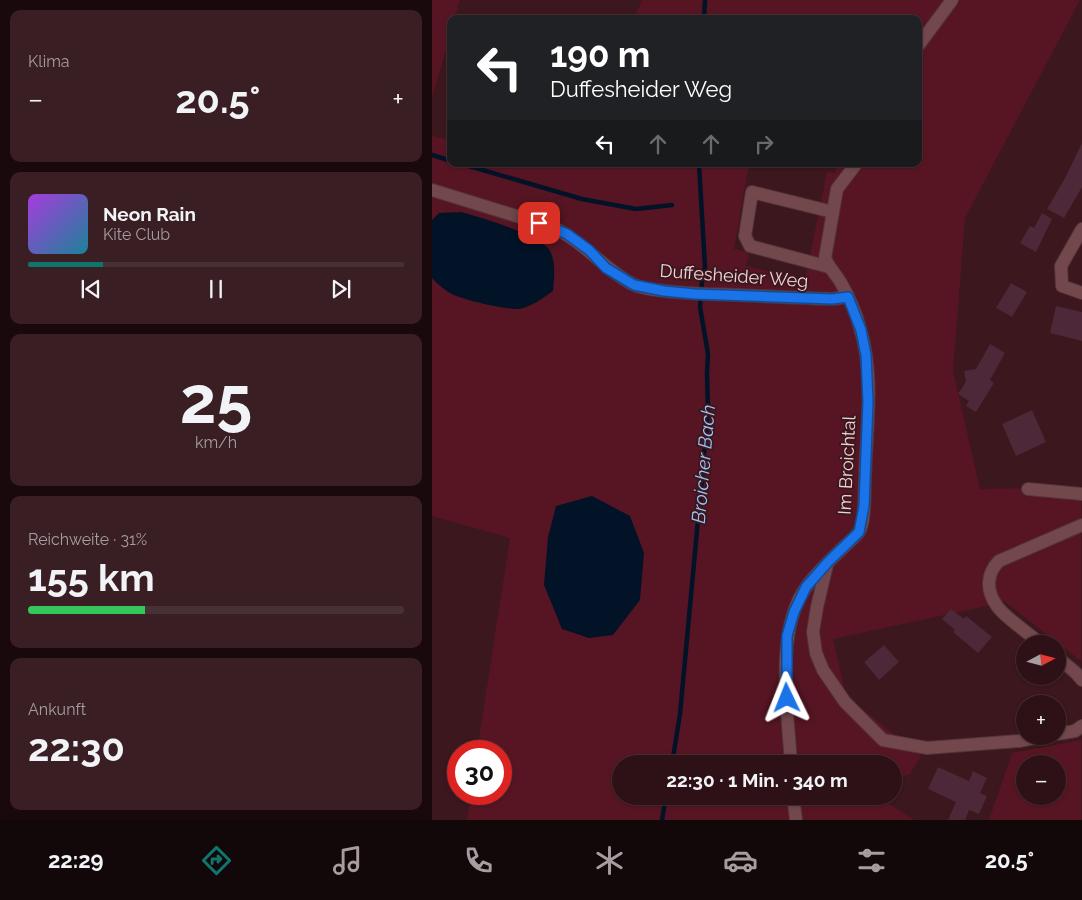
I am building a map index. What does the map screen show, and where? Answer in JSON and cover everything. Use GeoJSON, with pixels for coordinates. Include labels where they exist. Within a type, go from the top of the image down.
{"type":"FeatureCollection","features":[{"type":"Feature","properties":{"kind":"street"},"geometry":{"type":"LineString","coordinates":[[922,41],[952,0]]}},
{"type":"Feature","properties":{"kind":"street"},"geometry":{"type":"LineString","coordinates":[[829,267],[825,258],[837,189],[854,167]]}},
{"type":"Feature","properties":{"kind":"street","name":"Duffesheider Weg"},"geometry":{"type":"LineString","coordinates":[[432,190],[552,227],[567,234],[589,250],[606,268],[634,285],[664,291],[700,294],[832,299],[848,297]]}},
{"type":"Feature","properties":{"kind":"street"},"geometry":{"type":"LineString","coordinates":[[829,267],[750,246],[745,236],[752,192],[833,212]]}},
{"type":"Feature","properties":{"kind":"street"},"geometry":{"type":"LineString","coordinates":[[1082,229],[1061,266],[1062,286],[1074,292],[1082,293]]}},
{"type":"Feature","properties":{"kind":"street","name":"Im Broichtal"},"geometry":{"type":"LineString","coordinates":[[790,755],[786,682],[787,636],[794,612],[806,587],[828,562],[859,532],[864,506],[868,392],[866,355],[861,330],[848,297],[829,267]]}},
{"type":"Feature","properties":{"kind":"street"},"geometry":{"type":"LineString","coordinates":[[1028,489],[1082,494]]}},
{"type":"Feature","properties":{"kind":"street"},"geometry":{"type":"LineString","coordinates":[[1031,635],[997,607],[990,595],[989,580],[991,568],[999,561],[1082,525]]}},
{"type":"Feature","properties":{"kind":"street"},"geometry":{"type":"LineString","coordinates":[[828,562],[813,632],[816,653],[823,670],[845,702],[883,740],[927,748],[1016,741]]}},
{"type":"Feature","properties":{"kind":"street"},"geometry":{"type":"LineString","coordinates":[[1066,664],[1082,680]]}},
{"type":"Feature","properties":{"kind":"street"},"geometry":{"type":"LineString","coordinates":[[1066,732],[1074,731],[1082,726]]}},
{"type":"Feature","properties":{"kind":"street"},"geometry":{"type":"LineString","coordinates":[[794,805],[796,820]]}},
{"type":"Feature","properties":{"kind":"shaded area"},"geometry":{"type":"Polygon","coordinates":[[[432,0],[460,0],[455,15],[447,15],[447,46],[432,98],[432,0]]]}},
{"type":"Feature","properties":{"kind":"shaded area"},"geometry":{"type":"Polygon","coordinates":[[[642,0],[1080,0],[965,218],[953,371],[980,489],[1075,487],[1081,495],[1081,661],[1066,649],[1066,635],[1048,635],[1005,602],[833,639],[846,696],[921,756],[909,775],[902,776],[902,755],[612,755],[612,805],[891,805],[914,820],[467,820],[469,805],[512,805],[512,740],[479,740],[510,538],[432,516],[432,278],[440,286],[460,297],[483,304],[518,309],[551,250],[537,238],[479,217],[439,213],[432,220],[432,136],[447,139],[447,167],[748,167],[734,249],[749,252],[746,266],[805,280],[827,172],[835,173],[836,167],[922,167],[922,15],[636,15],[642,0]]]}},
{"type":"Feature","properties":{"kind":"shaded area"},"geometry":{"type":"Polygon","coordinates":[[[1081,740],[1081,820],[989,820],[1012,753],[1054,745],[1066,745],[1066,743],[1081,740]]]}},
{"type":"Feature","properties":{"kind":"water"},"geometry":{"type":"Polygon","coordinates":[[[461,212],[510,228],[537,240],[546,247],[551,253],[554,262],[553,291],[537,302],[519,309],[513,309],[463,298],[450,293],[441,286],[432,278],[432,220],[439,213],[461,212]]]}},
{"type":"Feature","properties":{"kind":"water"},"geometry":{"type":"Polygon","coordinates":[[[592,496],[630,516],[644,553],[640,600],[613,635],[589,638],[562,629],[544,585],[548,537],[556,506],[592,496]]]}},
{"type":"Feature","properties":{"kind":"building"},"geometry":{"type":"Polygon","coordinates":[[[1082,143],[1082,187],[1064,218],[1047,209],[1082,143]]]}},
{"type":"Feature","properties":{"kind":"building"},"geometry":{"type":"Polygon","coordinates":[[[1042,213],[1052,219],[1036,252],[1020,243],[1030,226],[1034,228],[1042,213]]]}},
{"type":"Feature","properties":{"kind":"building"},"geometry":{"type":"Polygon","coordinates":[[[1011,283],[1027,292],[1012,317],[996,308],[1011,283]]]}},
{"type":"Feature","properties":{"kind":"building"},"geometry":{"type":"Polygon","coordinates":[[[1056,306],[1082,312],[1082,341],[1050,333],[1056,306]]]}},
{"type":"Feature","properties":{"kind":"building"},"geometry":{"type":"Polygon","coordinates":[[[990,344],[1005,353],[990,380],[994,383],[976,412],[966,406],[969,401],[958,394],[966,382],[964,371],[976,369],[990,344]]]}},
{"type":"Feature","properties":{"kind":"building"},"geometry":{"type":"Polygon","coordinates":[[[1032,410],[1046,442],[1016,456],[1002,424],[1032,410]]]}},
{"type":"Feature","properties":{"kind":"building"},"geometry":{"type":"Polygon","coordinates":[[[951,609],[964,619],[966,616],[992,637],[978,653],[953,632],[955,630],[942,619],[951,609]]]}},
{"type":"Feature","properties":{"kind":"building"},"geometry":{"type":"Polygon","coordinates":[[[884,645],[899,662],[879,680],[864,662],[884,645]]]}},
{"type":"Feature","properties":{"kind":"building"},"geometry":{"type":"Polygon","coordinates":[[[938,767],[969,781],[973,771],[987,778],[980,793],[987,796],[979,814],[969,810],[965,820],[948,820],[956,802],[928,789],[938,767]]]}},
{"type":"Feature","properties":{"kind":"waterway","name":"Broicher Bach"},"geometry":{"type":"LineString","coordinates":[[704,15],[705,0]]}},
{"type":"Feature","properties":{"kind":"waterway"},"geometry":{"type":"LineString","coordinates":[[432,155],[447,160]]}},
{"type":"Feature","properties":{"kind":"waterway"},"geometry":{"type":"LineString","coordinates":[[472,167],[582,199],[636,209],[672,205]]}},
{"type":"Feature","properties":{"kind":"waterway","name":"Broicher Bach"},"geometry":{"type":"LineString","coordinates":[[673,755],[680,714],[708,412],[708,354],[700,307],[705,267],[699,167]]}},
{"type":"Feature","properties":{"kind":"waterway","name":"Broicher Bach"},"geometry":{"type":"LineString","coordinates":[[662,820],[664,805]]}},
{"type":"Feature","properties":{"kind":"route"},"geometry":{"type":"LineString","coordinates":[[539,223],[567,234],[589,250],[606,268],[634,285],[664,291],[695,294],[832,299],[848,297],[861,330],[866,355],[868,402],[864,506],[859,532],[828,562],[806,587],[794,612],[787,636],[787,698]]}}]}
